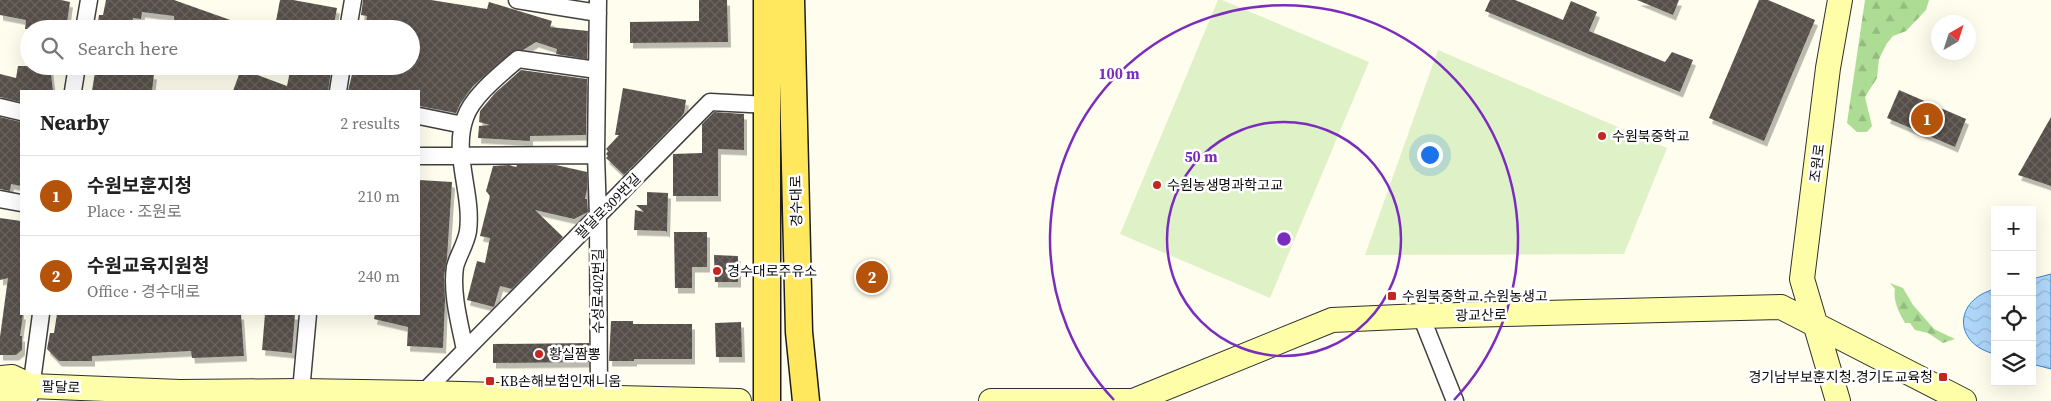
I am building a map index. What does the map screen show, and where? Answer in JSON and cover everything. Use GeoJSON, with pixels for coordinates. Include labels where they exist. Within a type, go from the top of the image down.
{"type":"FeatureCollection","features":[{"type":"Feature","properties":{"kind":"main road","name":"경수대로"},"geometry":{"type":"LineString","coordinates":[[767,0],[767,401]]}},
{"type":"Feature","properties":{"kind":"main road","name":"경수대로"},"geometry":{"type":"LineString","coordinates":[[791,0],[799,332],[806,401]]}},
{"type":"Feature","properties":{"kind":"main road","name":"조원로"},"geometry":{"type":"LineString","coordinates":[[1838,401],[1802,279],[1828,68],[1840,0]]}},
{"type":"Feature","properties":{"kind":"main road","name":"광교산로"},"geometry":{"type":"LineString","coordinates":[[991,401],[1133,401],[1332,320],[1781,307],[1964,401]]}},
{"type":"Feature","properties":{"kind":"main road","name":"팔달로"},"geometry":{"type":"LineString","coordinates":[[0,378],[12,377],[30,394]]}},
{"type":"Feature","properties":{"kind":"main road","name":"팔달로"},"geometry":{"type":"LineString","coordinates":[[0,400],[13,400],[30,394],[181,397],[301,391],[419,397],[739,401]]}},
{"type":"Feature","properties":{"kind":"main road"},"geometry":{"type":"LineString","coordinates":[[761,401],[775,401]]}},
{"type":"Feature","properties":{"kind":"street"},"geometry":{"type":"LineString","coordinates":[[86,20],[89,0]]}},
{"type":"Feature","properties":{"kind":"street"},"geometry":{"type":"LineString","coordinates":[[350,20],[353,0]]}},
{"type":"Feature","properties":{"kind":"street"},"geometry":{"type":"LineString","coordinates":[[517,0],[598,6]]}},
{"type":"Feature","properties":{"kind":"street","name":"수성로402번길"},"geometry":{"type":"LineString","coordinates":[[598,6],[596,155],[598,399]]}},
{"type":"Feature","properties":{"kind":"street"},"geometry":{"type":"LineString","coordinates":[[465,350],[456,294],[455,268],[468,232],[467,198],[461,143],[465,116],[486,87],[518,59],[597,70]]}},
{"type":"Feature","properties":{"kind":"street"},"geometry":{"type":"LineString","coordinates":[[73,90],[76,75]]}},
{"type":"Feature","properties":{"kind":"street"},"geometry":{"type":"LineString","coordinates":[[338,90],[341,75]]}},
{"type":"Feature","properties":{"kind":"street","name":"팔달로309번길"},"geometry":{"type":"LineString","coordinates":[[419,397],[710,102],[768,105]]}},
{"type":"Feature","properties":{"kind":"street"},"geometry":{"type":"LineString","coordinates":[[0,107],[20,112]]}},
{"type":"Feature","properties":{"kind":"street"},"geometry":{"type":"LineString","coordinates":[[420,116],[463,125]]}},
{"type":"Feature","properties":{"kind":"street"},"geometry":{"type":"LineString","coordinates":[[420,156],[596,155]]}},
{"type":"Feature","properties":{"kind":"street"},"geometry":{"type":"LineString","coordinates":[[0,200],[20,203]]}},
{"type":"Feature","properties":{"kind":"street"},"geometry":{"type":"LineString","coordinates":[[30,394],[42,315]]}},
{"type":"Feature","properties":{"kind":"street"},"geometry":{"type":"LineString","coordinates":[[301,391],[308,315]]}},
{"type":"Feature","properties":{"kind":"street"},"geometry":{"type":"LineString","coordinates":[[1420,316],[1456,401]]}},
{"type":"Feature","properties":{"kind":"green space"},"geometry":{"type":"Polygon","coordinates":[[[1218,0],[1222,0],[1369,62],[1270,298],[1120,234],[1218,0]]]}},
{"type":"Feature","properties":{"kind":"green space"},"geometry":{"type":"Polygon","coordinates":[[[1865,0],[1929,0],[1926,10],[1906,31],[1893,36],[1887,43],[1879,59],[1877,78],[1865,97],[1872,126],[1867,132],[1857,132],[1847,123],[1865,0]]]}},
{"type":"Feature","properties":{"kind":"green space"},"geometry":{"type":"Polygon","coordinates":[[[1438,50],[1667,148],[1624,254],[1365,255],[1438,50]]]}},
{"type":"Feature","properties":{"kind":"green space"},"geometry":{"type":"Polygon","coordinates":[[[1890,283],[1903,288],[1913,305],[1934,329],[1955,339],[1943,343],[1928,333],[1915,330],[1910,323],[1905,323],[1896,302],[1895,289],[1890,283]]]}},
{"type":"Feature","properties":{"kind":"water"},"geometry":{"type":"Polygon","coordinates":[[[2051,274],[2051,369],[2036,365],[2036,278],[2051,274]]]}},
{"type":"Feature","properties":{"kind":"water"},"geometry":{"type":"Polygon","coordinates":[[[1991,291],[1991,353],[1981,349],[1971,341],[1965,332],[1965,312],[1971,302],[1991,291]]]}},
{"type":"Feature","properties":{"kind":"building"},"geometry":{"type":"Polygon","coordinates":[[[0,0],[61,0],[70,2],[67,20],[26,20],[0,15],[0,0]]]}},
{"type":"Feature","properties":{"kind":"building"},"geometry":{"type":"Polygon","coordinates":[[[106,0],[174,0],[230,20],[174,20],[174,16],[142,12],[141,19],[98,20],[99,15],[103,15],[106,0]]]}},
{"type":"Feature","properties":{"kind":"building"},"geometry":{"type":"Polygon","coordinates":[[[280,0],[293,0],[337,8],[335,20],[276,20],[280,0]]]}},
{"type":"Feature","properties":{"kind":"building"},"geometry":{"type":"Polygon","coordinates":[[[363,0],[431,0],[487,9],[489,2],[552,21],[550,27],[588,31],[587,59],[556,54],[557,49],[536,42],[523,50],[515,50],[473,86],[456,113],[420,106],[420,90],[348,90],[352,75],[420,75],[420,20],[366,20],[367,16],[361,15],[363,0]]]}},
{"type":"Feature","properties":{"kind":"building"},"geometry":{"type":"Polygon","coordinates":[[[699,0],[727,0],[728,42],[630,43],[630,22],[699,21],[699,0]]]}},
{"type":"Feature","properties":{"kind":"building"},"geometry":{"type":"Polygon","coordinates":[[[1490,0],[1515,0],[1563,20],[1571,1],[1597,12],[1589,31],[1665,62],[1672,52],[1693,60],[1680,92],[1485,11],[1490,0]]]}},
{"type":"Feature","properties":{"kind":"building"},"geometry":{"type":"Polygon","coordinates":[[[1637,0],[1679,0],[1673,15],[1637,0]]]}},
{"type":"Feature","properties":{"kind":"building"},"geometry":{"type":"Polygon","coordinates":[[[1759,0],[1768,0],[1815,20],[1764,141],[1709,118],[1759,0]]]}},
{"type":"Feature","properties":{"kind":"building"},"geometry":{"type":"Polygon","coordinates":[[[18,66],[20,66],[20,75],[51,75],[53,90],[20,90],[20,102],[0,97],[0,74],[16,78],[18,66]]]}},
{"type":"Feature","properties":{"kind":"building"},"geometry":{"type":"Polygon","coordinates":[[[521,70],[587,79],[586,135],[530,136],[530,141],[478,138],[479,126],[490,125],[479,122],[480,111],[495,93],[521,70]]]}},
{"type":"Feature","properties":{"kind":"building"},"geometry":{"type":"Polygon","coordinates":[[[95,75],[154,75],[152,90],[92,90],[95,75]]]}},
{"type":"Feature","properties":{"kind":"building"},"geometry":{"type":"Polygon","coordinates":[[[239,75],[257,75],[287,86],[289,75],[330,75],[328,90],[233,90],[239,75]]]}},
{"type":"Feature","properties":{"kind":"building"},"geometry":{"type":"Polygon","coordinates":[[[623,88],[686,100],[684,113],[681,117],[624,175],[606,158],[608,151],[606,149],[619,135],[615,135],[623,88]]]}},
{"type":"Feature","properties":{"kind":"building"},"geometry":{"type":"Polygon","coordinates":[[[1899,90],[1966,119],[1955,147],[1887,118],[1899,90]]]}},
{"type":"Feature","properties":{"kind":"building"},"geometry":{"type":"Polygon","coordinates":[[[714,112],[744,114],[744,150],[718,149],[718,196],[673,196],[673,154],[702,153],[702,124],[714,112]]]}},
{"type":"Feature","properties":{"kind":"building"},"geometry":{"type":"Polygon","coordinates":[[[0,117],[20,122],[20,186],[11,184],[10,191],[0,189],[0,117]]]}},
{"type":"Feature","properties":{"kind":"building"},"geometry":{"type":"Polygon","coordinates":[[[2051,117],[2051,186],[2018,175],[2051,117]]]}},
{"type":"Feature","properties":{"kind":"building"},"geometry":{"type":"Polygon","coordinates":[[[509,165],[516,167],[517,165],[556,165],[587,172],[585,199],[587,199],[588,212],[574,219],[535,210],[563,237],[512,289],[500,286],[494,307],[467,300],[477,261],[485,263],[490,238],[480,236],[490,196],[486,191],[493,166],[509,165]]]}},
{"type":"Feature","properties":{"kind":"building"},"geometry":{"type":"Polygon","coordinates":[[[420,180],[452,182],[444,276],[443,348],[407,346],[408,327],[374,319],[375,315],[420,315],[420,180]]]}},
{"type":"Feature","properties":{"kind":"building"},"geometry":{"type":"Polygon","coordinates":[[[647,192],[668,193],[667,233],[666,231],[634,230],[635,210],[644,212],[636,205],[647,205],[647,192]]]}},
{"type":"Feature","properties":{"kind":"building"},"geometry":{"type":"Polygon","coordinates":[[[0,218],[20,221],[20,315],[23,315],[20,336],[22,336],[22,350],[16,355],[0,355],[0,337],[8,278],[0,280],[0,218]]]}},
{"type":"Feature","properties":{"kind":"building"},"geometry":{"type":"Polygon","coordinates":[[[674,232],[707,232],[707,267],[692,267],[692,288],[675,288],[674,232]]]}},
{"type":"Feature","properties":{"kind":"building"},"geometry":{"type":"Polygon","coordinates":[[[714,255],[738,256],[738,282],[715,282],[714,255]]]}},
{"type":"Feature","properties":{"kind":"building"},"geometry":{"type":"Polygon","coordinates":[[[57,315],[241,315],[244,356],[192,358],[191,351],[92,356],[92,361],[59,361],[47,349],[50,333],[54,333],[57,315]]]}},
{"type":"Feature","properties":{"kind":"building"},"geometry":{"type":"Polygon","coordinates":[[[265,315],[295,315],[292,353],[262,350],[265,315]]]}},
{"type":"Feature","properties":{"kind":"building"},"geometry":{"type":"Polygon","coordinates":[[[611,321],[633,321],[633,324],[692,324],[692,359],[609,361],[611,321]]]}},
{"type":"Feature","properties":{"kind":"building"},"geometry":{"type":"Polygon","coordinates":[[[741,322],[742,357],[716,357],[715,323],[741,322]]]}},
{"type":"Feature","properties":{"kind":"building"},"geometry":{"type":"Polygon","coordinates":[[[589,343],[589,362],[493,363],[493,344],[589,343]]]}},
{"type":"Feature","properties":{"kind":"place","name":"수원보훈지청"},"geometry":{"type":"Point","coordinates":[1927,119]}},
{"type":"Feature","properties":{"kind":"place","name":"수원북중학교"},"geometry":{"type":"Point","coordinates":[1602,136]}},
{"type":"Feature","properties":{"kind":"place","name":"수원농생명과학고교"},"geometry":{"type":"Point","coordinates":[1157,185]}},
{"type":"Feature","properties":{"kind":"place","name":"경수대로주유소"},"geometry":{"type":"Point","coordinates":[717,271]}},
{"type":"Feature","properties":{"kind":"place","name":"수원교육지원청"},"geometry":{"type":"Point","coordinates":[872,277]}},
{"type":"Feature","properties":{"kind":"place","name":"수원북중학교.수원농생고"},"geometry":{"type":"Point","coordinates":[1392,296]}},
{"type":"Feature","properties":{"kind":"place","name":"황실짬뽕"},"geometry":{"type":"Point","coordinates":[539,354]}},
{"type":"Feature","properties":{"kind":"place","name":"경기남부보훈지청.경기도교육청"},"geometry":{"type":"Point","coordinates":[1943,377]}},
{"type":"Feature","properties":{"kind":"place","name":"KB손해보험인재니움"},"geometry":{"type":"Point","coordinates":[490,381]}}]}
